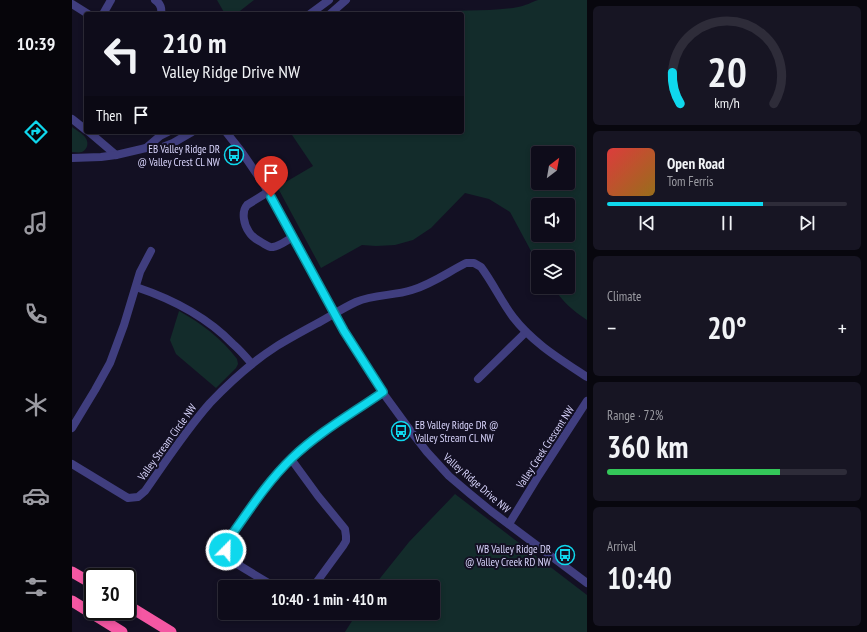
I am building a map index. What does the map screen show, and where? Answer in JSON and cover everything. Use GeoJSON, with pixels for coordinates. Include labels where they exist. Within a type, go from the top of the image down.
{"type":"FeatureCollection","features":[{"type":"Feature","properties":{"kind":"highway"},"geometry":{"type":"LineString","coordinates":[[72,572],[84,579]]}},
{"type":"Feature","properties":{"kind":"highway"},"geometry":{"type":"LineString","coordinates":[[72,601],[122,632]]}},
{"type":"Feature","properties":{"kind":"highway"},"geometry":{"type":"LineString","coordinates":[[136,611],[171,632]]}},
{"type":"Feature","properties":{"kind":"street"},"geometry":{"type":"LineString","coordinates":[[104,12],[111,0]]}},
{"type":"Feature","properties":{"kind":"street"},"geometry":{"type":"LineString","coordinates":[[155,0],[160,6],[161,12]]}},
{"type":"Feature","properties":{"kind":"street"},"geometry":{"type":"LineString","coordinates":[[313,12],[329,0]]}},
{"type":"Feature","properties":{"kind":"street"},"geometry":{"type":"LineString","coordinates":[[332,12],[346,0]]}},
{"type":"Feature","properties":{"kind":"street"},"geometry":{"type":"LineString","coordinates":[[72,4],[85,12]]}},
{"type":"Feature","properties":{"kind":"street"},"geometry":{"type":"LineString","coordinates":[[72,119],[84,128]]}},
{"type":"Feature","properties":{"kind":"street"},"geometry":{"type":"LineString","coordinates":[[91,134],[116,155]]}},
{"type":"Feature","properties":{"kind":"street"},"geometry":{"type":"LineString","coordinates":[[146,148],[164,134]]}},
{"type":"Feature","properties":{"kind":"street"},"geometry":{"type":"LineString","coordinates":[[72,158],[101,157],[146,148],[160,148],[173,143],[189,134]]}},
{"type":"Feature","properties":{"kind":"street","name":"Valley Ridge Drive NW"},"geometry":{"type":"LineString","coordinates":[[228,134],[245,156],[268,192],[334,314],[383,392],[413,434],[449,476],[587,583]]}},
{"type":"Feature","properties":{"kind":"street"},"geometry":{"type":"LineString","coordinates":[[268,192],[244,207],[246,225],[249,232],[257,240],[270,247],[293,237]]}},
{"type":"Feature","properties":{"kind":"street"},"geometry":{"type":"LineString","coordinates":[[72,428],[110,363],[124,325],[140,272],[151,251]]}},
{"type":"Feature","properties":{"kind":"street"},"geometry":{"type":"LineString","coordinates":[[334,314],[357,302],[374,296],[414,290],[466,263],[474,263],[481,267],[513,317],[526,332],[546,350],[587,377]]}},
{"type":"Feature","properties":{"kind":"street"},"geometry":{"type":"LineString","coordinates":[[136,288],[167,299],[201,318],[221,332],[252,364]]}},
{"type":"Feature","properties":{"kind":"street","name":"Valley Stream Circle NW"},"geometry":{"type":"LineString","coordinates":[[72,464],[128,498],[138,497],[145,491],[206,408],[233,380],[252,364],[282,343],[334,314]]}},
{"type":"Feature","properties":{"kind":"street"},"geometry":{"type":"LineString","coordinates":[[478,379],[526,332]]}},
{"type":"Feature","properties":{"kind":"street"},"geometry":{"type":"LineString","coordinates":[[263,580],[232,561],[227,554],[226,546],[228,540],[273,478],[291,458],[321,434],[383,392]]}},
{"type":"Feature","properties":{"kind":"street","name":"Valley Creek Crescent NW"},"geometry":{"type":"LineString","coordinates":[[509,524],[587,401]]}},
{"type":"Feature","properties":{"kind":"street"},"geometry":{"type":"LineString","coordinates":[[291,458],[318,496],[343,526],[346,533],[346,541],[318,580]]}},
{"type":"Feature","properties":{"kind":"green space"},"geometry":{"type":"Polygon","coordinates":[[[217,0],[254,0],[239,12],[224,12],[217,0]]]}},
{"type":"Feature","properties":{"kind":"green space"},"geometry":{"type":"Polygon","coordinates":[[[538,0],[587,0],[587,320],[568,305],[558,294],[575,294],[575,250],[531,251],[510,212],[489,199],[465,193],[431,228],[413,240],[395,245],[362,245],[321,268],[279,190],[279,186],[313,166],[291,134],[464,134],[464,12],[438,12],[495,10],[521,6],[538,0]]]}},
{"type":"Feature","properties":{"kind":"green space"},"geometry":{"type":"Polygon","coordinates":[[[72,127],[86,139],[87,147],[82,152],[72,152],[72,127]]]}},
{"type":"Feature","properties":{"kind":"green space"},"geometry":{"type":"Polygon","coordinates":[[[179,311],[211,332],[237,359],[238,364],[236,368],[216,388],[176,354],[170,340],[179,311]]]}},
{"type":"Feature","properties":{"kind":"green space"},"geometry":{"type":"Polygon","coordinates":[[[455,494],[587,595],[587,632],[345,632],[353,620],[440,620],[440,580],[379,580],[409,542],[455,494]]]}},
{"type":"Feature","properties":{"kind":"place","name":"EB Valley Ridge DR @ Valley Crest CL NW"},"geometry":{"type":"Point","coordinates":[234,155]}},
{"type":"Feature","properties":{"kind":"place","name":"EB Valley Ridge DR @ Valley Stream CL NW"},"geometry":{"type":"Point","coordinates":[401,431]}},
{"type":"Feature","properties":{"kind":"place","name":"WB Valley Ridge DR @ Valley Creek RD NW"},"geometry":{"type":"Point","coordinates":[565,555]}},
{"type":"Feature","properties":{"kind":"route"},"geometry":{"type":"LineString","coordinates":[[226,550],[228,540],[254,503],[273,478],[291,458],[321,434],[383,392],[344,331],[271,197]]}}]}
